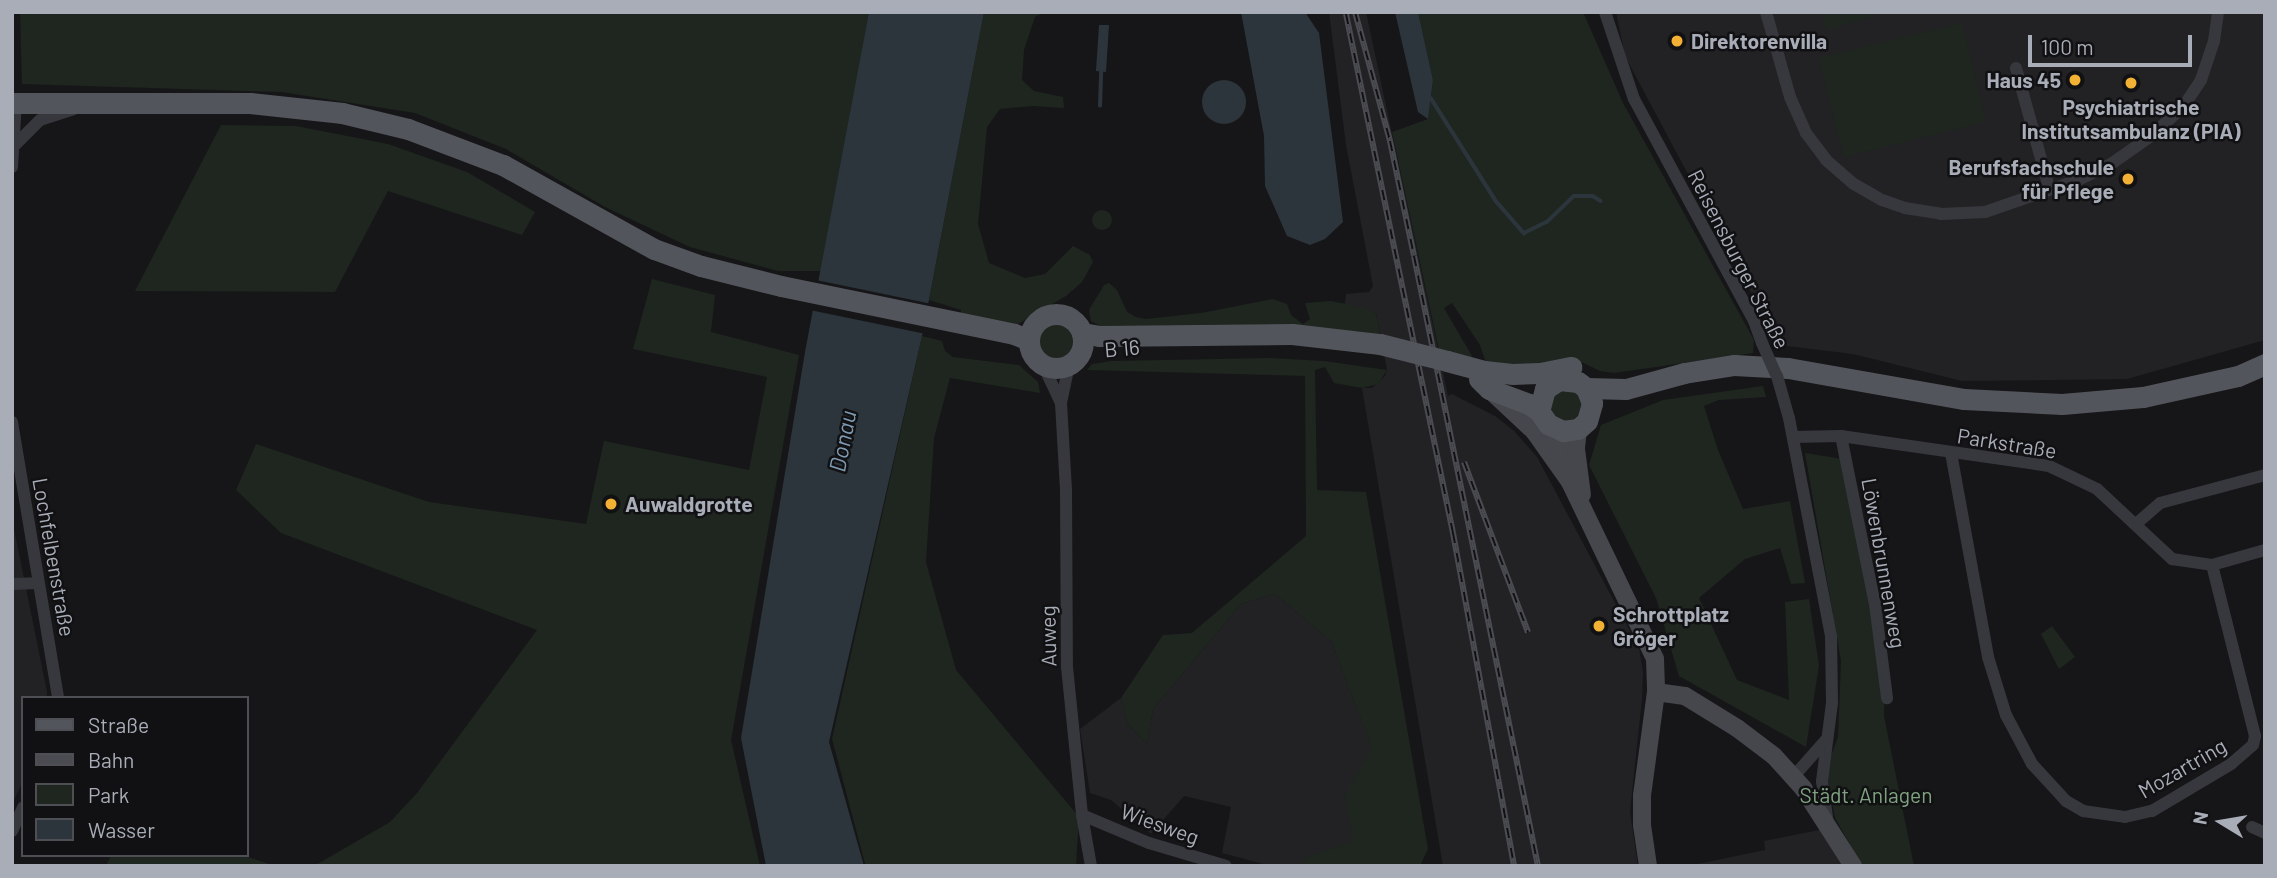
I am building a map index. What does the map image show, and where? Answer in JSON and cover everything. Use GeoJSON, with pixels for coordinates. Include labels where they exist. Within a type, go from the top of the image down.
{"type":"FeatureCollection","features":[{"type":"Feature","properties":{"kind":"main road"},"geometry":{"type":"LineString","coordinates":[[14,102],[250,103],[342,113],[394,125],[503,165],[654,249],[701,266],[780,286],[1014,334],[1029,340]]}},
{"type":"Feature","properties":{"kind":"main road"},"geometry":{"type":"LineString","coordinates":[[1051,315],[1072,320],[1077,350],[1052,368],[1043,365],[1033,355],[1029,340],[1038,321],[1051,315]]}},
{"type":"Feature","properties":{"kind":"main road","name":"B 16"},"geometry":{"type":"LineString","coordinates":[[1077,350],[1120,336],[1258,333],[1317,336],[1448,365],[1484,380],[1539,411],[1542,418],[1555,429]]}},
{"type":"Feature","properties":{"kind":"main road","name":"B 16"},"geometry":{"type":"LineString","coordinates":[[1120,336],[1164,345]]}},
{"type":"Feature","properties":{"kind":"main road","name":"B 16"},"geometry":{"type":"LineString","coordinates":[[1077,350],[1164,345],[1298,343],[1380,349]]}},
{"type":"Feature","properties":{"kind":"main road","name":"B 16"},"geometry":{"type":"LineString","coordinates":[[1484,380],[1524,389],[1545,389],[1559,380],[1569,379],[1586,388],[1626,389],[1734,365],[1788,368],[1964,399],[2062,404],[2143,397],[2238,376],[2265,364]]}},
{"type":"Feature","properties":{"kind":"main road","name":"B 16"},"geometry":{"type":"LineString","coordinates":[[1484,380],[1571,367],[1611,380],[1665,379]]}},
{"type":"Feature","properties":{"kind":"main road"},"geometry":{"type":"LineString","coordinates":[[1484,380],[1534,432],[1570,481]]}},
{"type":"Feature","properties":{"kind":"main road"},"geometry":{"type":"LineString","coordinates":[[1586,388],[1591,395],[1592,411]]}},
{"type":"Feature","properties":{"kind":"main road"},"geometry":{"type":"LineString","coordinates":[[1539,411],[1545,389]]}},
{"type":"Feature","properties":{"kind":"main road","name":"B 16"},"geometry":{"type":"LineString","coordinates":[[1578,429],[1592,411],[1626,389]]}},
{"type":"Feature","properties":{"kind":"main road"},"geometry":{"type":"LineString","coordinates":[[1584,512],[1577,462],[1578,429],[1555,429],[1570,481],[1597,541],[1649,640],[1656,667],[1656,692],[1642,796],[1642,825],[1648,866]]}},
{"type":"Feature","properties":{"kind":"main road"},"geometry":{"type":"LineString","coordinates":[[1656,692],[1685,696],[1774,756],[1794,776],[1853,866]]}},
{"type":"Feature","properties":{"kind":"street","name":"Reisensburger Straße"},"geometry":{"type":"LineString","coordinates":[[1605,12],[1634,99],[1754,321],[1777,376],[1793,437],[1831,637],[1833,682],[1822,781],[1829,828]]}},
{"type":"Feature","properties":{"kind":"street"},"geometry":{"type":"LineString","coordinates":[[1766,12],[1790,97],[1806,134],[1826,160],[1854,184],[1882,201],[1941,214],[1985,212],[2078,180],[2111,164],[2151,136],[2183,107],[2201,80],[2209,61],[2218,12]]}},
{"type":"Feature","properties":{"kind":"street"},"geometry":{"type":"LineString","coordinates":[[2016,68],[2049,188]]}},
{"type":"Feature","properties":{"kind":"street"},"geometry":{"type":"LineString","coordinates":[[12,167],[15,145],[14,102]]}},
{"type":"Feature","properties":{"kind":"street"},"geometry":{"type":"LineString","coordinates":[[15,145],[40,120],[95,104]]}},
{"type":"Feature","properties":{"kind":"street","name":"Auweg"},"geometry":{"type":"LineString","coordinates":[[1077,350],[1061,403],[1066,490],[1067,667],[1082,815],[1091,866]]}},
{"type":"Feature","properties":{"kind":"street","name":"Auweg"},"geometry":{"type":"LineString","coordinates":[[1043,365],[1061,403]]}},
{"type":"Feature","properties":{"kind":"street","name":"Lochfelbenstraße"},"geometry":{"type":"LineString","coordinates":[[12,422],[37,583],[57,677],[58,696]]}},
{"type":"Feature","properties":{"kind":"street","name":"Parkstraße"},"geometry":{"type":"LineString","coordinates":[[1793,437],[1841,436],[2049,466],[2097,489],[2172,559],[2212,565],[2265,550]]}},
{"type":"Feature","properties":{"kind":"street","name":"Löwenbrunnenweg"},"geometry":{"type":"LineString","coordinates":[[1841,436],[1875,604],[1887,698]]}},
{"type":"Feature","properties":{"kind":"street","name":"Mozartring"},"geometry":{"type":"LineString","coordinates":[[1951,453],[1988,657],[2006,715],[2025,753],[2066,801],[2091,814],[2125,817],[2152,811],[2231,764],[2249,750],[2255,736],[2212,565]]}},
{"type":"Feature","properties":{"kind":"street"},"geometry":{"type":"LineString","coordinates":[[2136,524],[2160,503],[2265,475]]}},
{"type":"Feature","properties":{"kind":"street"},"geometry":{"type":"LineString","coordinates":[[12,584],[37,583]]}},
{"type":"Feature","properties":{"kind":"street"},"geometry":{"type":"LineString","coordinates":[[1794,776],[1826,739]]}},
{"type":"Feature","properties":{"kind":"street"},"geometry":{"type":"LineString","coordinates":[[12,831],[21,811]]}},
{"type":"Feature","properties":{"kind":"street","name":"Wiesweg"},"geometry":{"type":"LineString","coordinates":[[1082,815],[1149,843],[1226,866]]}},
{"type":"Feature","properties":{"kind":"street"},"geometry":{"type":"LineString","coordinates":[[2252,827],[2265,832]]}},
{"type":"Feature","properties":{"kind":"shaded area"},"geometry":{"type":"Polygon","coordinates":[[[1329,12],[1366,12],[1448,396],[1452,394],[1495,416],[1514,431],[1537,457],[1639,648],[1643,672],[1642,699],[1630,812],[1638,866],[1443,866],[1362,388],[1372,388],[1385,376],[1387,370],[1376,314],[1345,304],[1346,294],[1369,292],[1373,286],[1346,145],[1329,12]]]}},
{"type":"Feature","properties":{"kind":"shaded area"},"geometry":{"type":"Polygon","coordinates":[[[1616,12],[2265,12],[2265,340],[2127,379],[1962,381],[1853,354],[1779,345],[1625,56],[1616,12]]]}},
{"type":"Feature","properties":{"kind":"shaded area"},"geometry":{"type":"Polygon","coordinates":[[[12,519],[47,696],[21,696],[21,785],[12,804],[12,519]]]}},
{"type":"Feature","properties":{"kind":"shaded area"},"geometry":{"type":"Polygon","coordinates":[[[1275,594],[1331,641],[1409,845],[1308,866],[1271,866],[1222,853],[1231,807],[1184,796],[1151,834],[1111,800],[1090,793],[1080,729],[1121,698],[1128,724],[1147,744],[1153,709],[1241,604],[1275,594]]]}},
{"type":"Feature","properties":{"kind":"shaded area"},"geometry":{"type":"Polygon","coordinates":[[[1829,828],[1853,866],[1688,866],[1765,850],[1764,841],[1829,828]]]}},
{"type":"Feature","properties":{"kind":"green space"},"geometry":{"type":"Polygon","coordinates":[[[20,12],[869,12],[822,271],[778,271],[690,247],[605,207],[506,149],[415,113],[282,92],[22,84],[20,12]]]}},
{"type":"Feature","properties":{"kind":"green space"},"geometry":{"type":"Polygon","coordinates":[[[984,12],[1045,12],[1035,17],[1024,50],[1022,80],[1034,91],[1063,97],[1064,108],[1033,106],[1000,109],[987,127],[978,224],[989,263],[1025,278],[1045,274],[1073,246],[1090,255],[1093,262],[1082,282],[1066,296],[1018,324],[961,315],[961,310],[929,300],[984,12]]]}},
{"type":"Feature","properties":{"kind":"green space"},"geometry":{"type":"Polygon","coordinates":[[[1418,12],[1583,12],[1623,103],[1754,340],[1753,353],[1614,373],[1600,371],[1579,361],[1492,366],[1485,360],[1480,345],[1452,303],[1444,308],[1472,356],[1468,360],[1439,350],[1392,132],[1428,119],[1433,80],[1418,12]]]}},
{"type":"Feature","properties":{"kind":"green space"},"geometry":{"type":"Polygon","coordinates":[[[1822,12],[1870,12],[1872,17],[1826,30],[1822,12]]]}},
{"type":"Feature","properties":{"kind":"green space"},"geometry":{"type":"Polygon","coordinates":[[[1962,23],[1986,122],[1844,157],[1819,58],[1962,23]]]}},
{"type":"Feature","properties":{"kind":"green space"},"geometry":{"type":"Polygon","coordinates":[[[221,125],[296,126],[388,144],[467,172],[535,212],[522,235],[388,191],[335,292],[135,291],[221,125]]]}},
{"type":"Feature","properties":{"kind":"green space"},"geometry":{"type":"Polygon","coordinates":[[[1102,210],[1109,213],[1112,220],[1109,227],[1102,230],[1095,227],[1092,220],[1095,213],[1102,210]]]}},
{"type":"Feature","properties":{"kind":"green space"},"geometry":{"type":"Polygon","coordinates":[[[652,279],[715,295],[711,332],[799,355],[731,740],[760,866],[314,866],[390,822],[417,793],[537,630],[281,533],[236,490],[256,444],[429,502],[586,524],[604,441],[749,470],[767,377],[633,349],[652,279]]]}},
{"type":"Feature","properties":{"kind":"green space"},"geometry":{"type":"Polygon","coordinates":[[[1109,283],[1117,290],[1127,312],[1146,319],[1201,313],[1273,299],[1287,304],[1291,315],[1303,324],[1310,319],[1305,303],[1331,301],[1363,307],[1376,314],[1380,335],[1357,331],[1102,327],[1091,321],[1089,310],[1104,285],[1109,283]]]}},
{"type":"Feature","properties":{"kind":"green space"},"geometry":{"type":"Polygon","coordinates":[[[1056,323],[1069,328],[1074,341],[1069,354],[1056,359],[1043,354],[1038,341],[1043,328],[1056,323]]]}},
{"type":"Feature","properties":{"kind":"green space"},"geometry":{"type":"Polygon","coordinates":[[[922,336],[942,341],[945,351],[953,357],[1019,365],[1038,382],[1040,393],[950,378],[934,438],[926,562],[956,670],[1079,817],[1076,866],[866,866],[864,860],[832,739],[922,336]]]}},
{"type":"Feature","properties":{"kind":"green space"},"geometry":{"type":"Polygon","coordinates":[[[1270,358],[1324,361],[1387,370],[1378,384],[1362,388],[1334,383],[1325,367],[1315,370],[1317,490],[1366,492],[1428,849],[1420,866],[1301,866],[1307,857],[1353,842],[1345,794],[1372,749],[1331,641],[1275,594],[1241,604],[1153,709],[1147,744],[1128,724],[1121,698],[1163,635],[1192,633],[1306,536],[1305,376],[1087,370],[1092,364],[1112,361],[1270,358]]]}},
{"type":"Feature","properties":{"kind":"green space"},"geometry":{"type":"Polygon","coordinates":[[[1763,386],[1766,397],[1719,400],[1704,406],[1718,450],[1743,509],[1790,501],[1805,583],[1791,584],[1780,548],[1745,559],[1699,598],[1737,680],[1789,700],[1785,602],[1809,599],[1819,666],[1806,747],[1679,676],[1656,598],[1589,465],[1601,425],[1663,400],[1763,386]]]}},
{"type":"Feature","properties":{"kind":"green space"},"geometry":{"type":"Polygon","coordinates":[[[1557,388],[1581,393],[1583,411],[1570,423],[1549,415],[1548,397],[1557,388]]]}},
{"type":"Feature","properties":{"kind":"green space","name":"Städt. Anlagen"},"geometry":{"type":"Polygon","coordinates":[[[1805,453],[1843,459],[1885,670],[1884,716],[1914,866],[1862,866],[1835,818],[1826,769],[1838,737],[1841,661],[1805,453]]]}},
{"type":"Feature","properties":{"kind":"green space"},"geometry":{"type":"Polygon","coordinates":[[[2052,626],[2075,657],[2059,669],[2041,634],[2052,626]]]}},
{"type":"Feature","properties":{"kind":"green space"},"geometry":{"type":"Polygon","coordinates":[[[110,857],[248,857],[275,866],[106,866],[110,857]]]}},
{"type":"Feature","properties":{"kind":"water","name":"Donau"},"geometry":{"type":"Polygon","coordinates":[[[869,12],[984,12],[922,336],[829,742],[864,866],[766,866],[741,738],[805,352],[869,12]]]}},
{"type":"Feature","properties":{"kind":"water"},"geometry":{"type":"Polygon","coordinates":[[[1241,12],[1305,12],[1319,33],[1343,222],[1325,239],[1310,245],[1287,236],[1265,186],[1264,136],[1241,12]]]}},
{"type":"Feature","properties":{"kind":"water"},"geometry":{"type":"Polygon","coordinates":[[[1395,12],[1418,12],[1433,80],[1428,119],[1418,112],[1395,12]]]}},
{"type":"Feature","properties":{"kind":"water"},"geometry":{"type":"Polygon","coordinates":[[[1099,25],[1109,25],[1106,72],[1096,71],[1099,25]]]}},
{"type":"Feature","properties":{"kind":"water"},"geometry":{"type":"Polygon","coordinates":[[[1224,80],[1239,87],[1246,102],[1239,117],[1224,124],[1209,117],[1202,102],[1209,87],[1224,80]]]}},
{"type":"Feature","properties":{"kind":"pier"},"geometry":{"type":"Polygon","coordinates":[[[816,280],[932,304],[926,334],[810,310],[816,280]]]}},
{"type":"Feature","properties":{"kind":"waterway"},"geometry":{"type":"LineString","coordinates":[[1100,106],[1101,72]]}},
{"type":"Feature","properties":{"kind":"waterway"},"geometry":{"type":"LineString","coordinates":[[1431,98],[1496,201],[1524,233],[1547,222],[1574,196],[1593,196],[1601,201]]}},
{"type":"Feature","properties":{"kind":"railway"},"geometry":{"type":"LineString","coordinates":[[1355,12],[1390,141],[1538,866]]}},
{"type":"Feature","properties":{"kind":"railway"},"geometry":{"type":"LineString","coordinates":[[1346,14],[1453,533],[1514,866]]}},
{"type":"Feature","properties":{"kind":"railway"},"geometry":{"type":"LineString","coordinates":[[1464,462],[1528,632]]}},
{"type":"Feature","properties":{"kind":"place","name":"Direktorenvilla"},"geometry":{"type":"Point","coordinates":[1677,41]}},
{"type":"Feature","properties":{"kind":"place","name":"Haus 45"},"geometry":{"type":"Point","coordinates":[2075,80]}},
{"type":"Feature","properties":{"kind":"place","name":"Psychiatrische Institutsambulanz (PIA)"},"geometry":{"type":"Point","coordinates":[2131,83]}},
{"type":"Feature","properties":{"kind":"place","name":"Berufsfachschule für Pflege"},"geometry":{"type":"Point","coordinates":[2128,179]}},
{"type":"Feature","properties":{"kind":"place","name":"Auwaldgrotte"},"geometry":{"type":"Point","coordinates":[611,504]}},
{"type":"Feature","properties":{"kind":"place","name":"Schrottplatz Gröger"},"geometry":{"type":"Point","coordinates":[1599,626]}}]}
